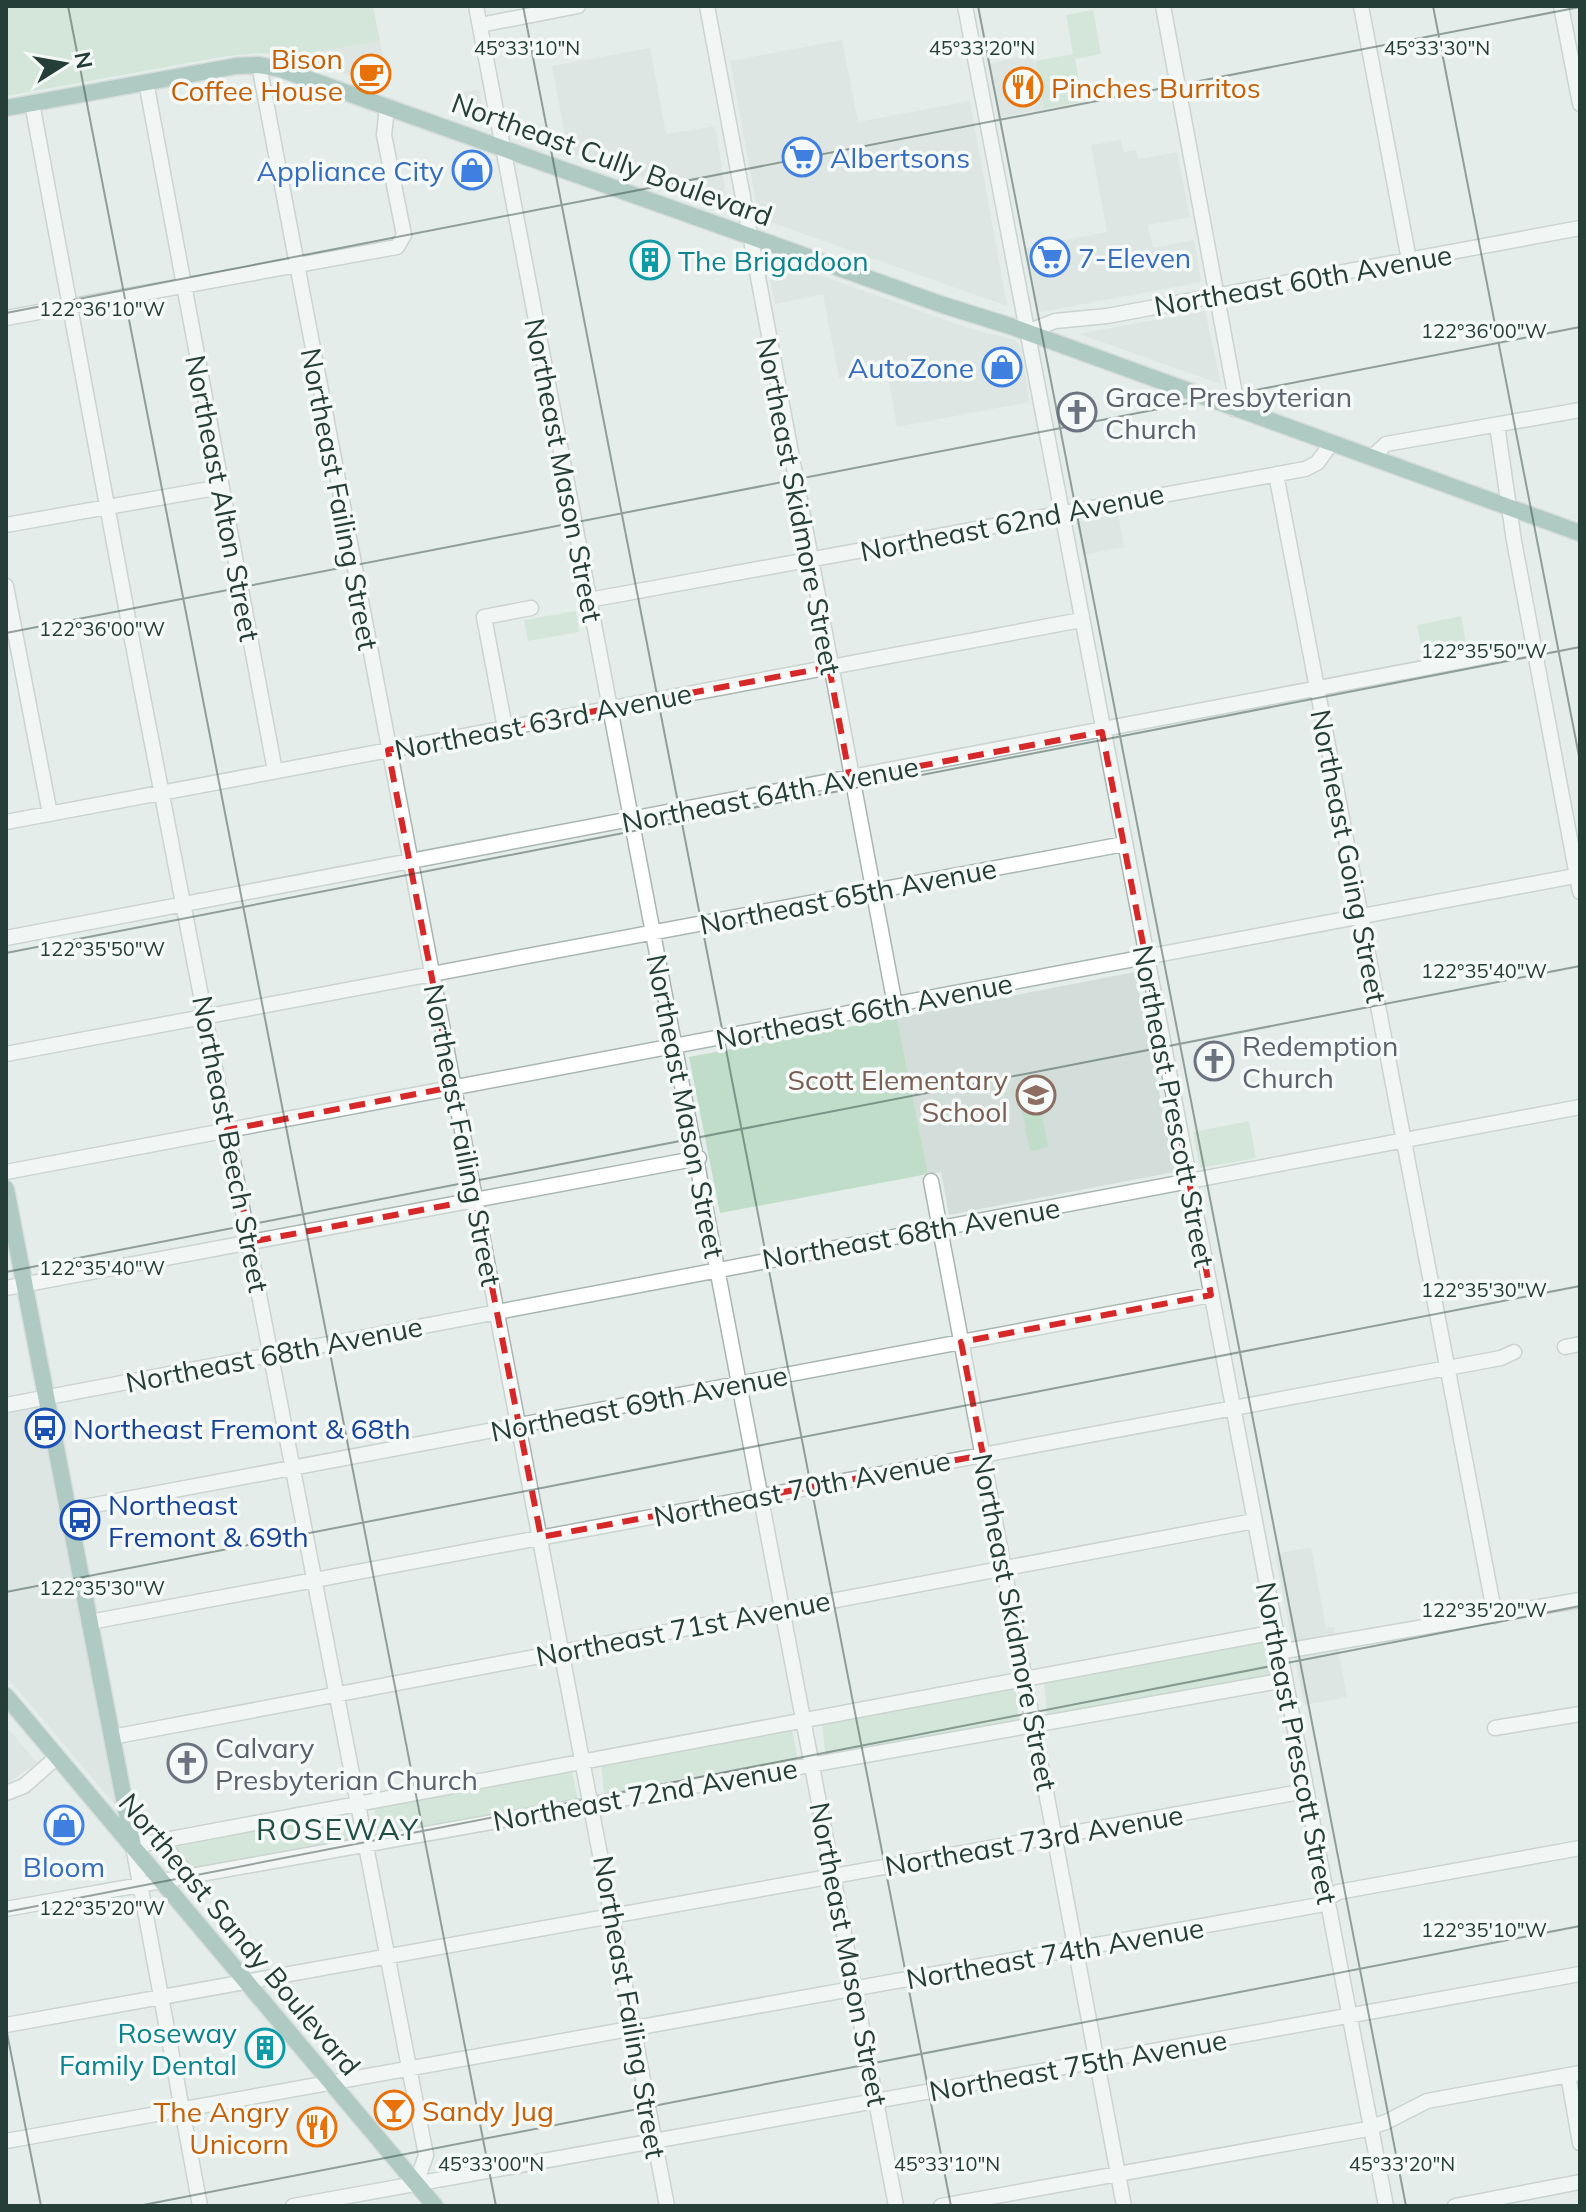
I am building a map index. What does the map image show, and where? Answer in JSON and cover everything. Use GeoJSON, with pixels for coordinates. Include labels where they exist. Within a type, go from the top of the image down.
{"type":"FeatureCollection","features":[{"type":"Feature","properties":{"kind":"main road","name":"Northeast Cully Boulevard"},"geometry":{"type":"LineString","coordinates":[[259,65],[1027,332],[1580,533]]}},
{"type":"Feature","properties":{"kind":"main road"},"geometry":{"type":"LineString","coordinates":[[6,108],[259,65]]}},
{"type":"Feature","properties":{"kind":"main road"},"geometry":{"type":"LineString","coordinates":[[6,1189],[133,1846]]}},
{"type":"Feature","properties":{"kind":"main road","name":"Northeast Sandy Boulevard"},"geometry":{"type":"LineString","coordinates":[[6,1696],[435,2206]]}},
{"type":"Feature","properties":{"kind":"street","name":"Northeast Mason Street"},"geometry":{"type":"LineString","coordinates":[[476,6],[608,709],[699,1158],[896,2206]]}},
{"type":"Feature","properties":{"kind":"street"},"geometry":{"type":"LineString","coordinates":[[480,25],[578,6]]}},
{"type":"Feature","properties":{"kind":"street","name":"Northeast Skidmore Street"},"geometry":{"type":"LineString","coordinates":[[707,6],[850,779],[895,1005]]}},
{"type":"Feature","properties":{"kind":"street","name":"Northeast Prescott Street"},"geometry":{"type":"LineString","coordinates":[[965,6],[1386,2206]]}},
{"type":"Feature","properties":{"kind":"street"},"geometry":{"type":"LineString","coordinates":[[1163,6],[1235,394],[1234,409]]}},
{"type":"Feature","properties":{"kind":"street"},"geometry":{"type":"LineString","coordinates":[[1361,6],[1409,260]]}},
{"type":"Feature","properties":{"kind":"street"},"geometry":{"type":"LineString","coordinates":[[1561,6],[1580,104]]}},
{"type":"Feature","properties":{"kind":"street","name":"Northeast Failing Street"},"geometry":{"type":"LineString","coordinates":[[259,65],[409,862],[585,1761],[667,2206]]}},
{"type":"Feature","properties":{"kind":"street","name":"Northeast Alton Street"},"geometry":{"type":"LineString","coordinates":[[146,82],[275,771]]}},
{"type":"Feature","properties":{"kind":"street","name":"Northeast Beech Street"},"geometry":{"type":"LineString","coordinates":[[32,103],[426,2155],[416,2184]]}},
{"type":"Feature","properties":{"kind":"street"},"geometry":{"type":"LineString","coordinates":[[6,318],[390,251],[402,242],[401,212],[384,135],[387,107]]}},
{"type":"Feature","properties":{"kind":"street","name":"Northeast 60th Avenue"},"geometry":{"type":"LineString","coordinates":[[1027,332],[1055,321],[1217,296],[1580,228]]}},
{"type":"Feature","properties":{"kind":"street"},"geometry":{"type":"LineString","coordinates":[[1371,458],[1386,444],[1580,410]]}},
{"type":"Feature","properties":{"kind":"street"},"geometry":{"type":"LineString","coordinates":[[1497,425],[1534,647],[1580,892]]}},
{"type":"Feature","properties":{"kind":"street","name":"Northeast 62nd Avenue"},"geometry":{"type":"LineString","coordinates":[[589,600],[1276,474],[1312,466],[1331,444]]}},
{"type":"Feature","properties":{"kind":"street","name":"Northeast Going Street"},"geometry":{"type":"LineString","coordinates":[[1276,474],[1495,1616]]}},
{"type":"Feature","properties":{"kind":"street"},"geometry":{"type":"LineString","coordinates":[[6,525],[221,487]]}},
{"type":"Feature","properties":{"kind":"street"},"geometry":{"type":"LineString","coordinates":[[6,586],[50,814]]}},
{"type":"Feature","properties":{"kind":"street"},"geometry":{"type":"LineString","coordinates":[[505,728],[484,617],[531,608]]}},
{"type":"Feature","properties":{"kind":"street","name":"Northeast 63rd Avenue"},"geometry":{"type":"LineString","coordinates":[[6,822],[1081,620]]}},
{"type":"Feature","properties":{"kind":"street","name":"Northeast 64th Avenue"},"geometry":{"type":"LineString","coordinates":[[6,938],[1102,732],[1317,687],[1534,647]]}},
{"type":"Feature","properties":{"kind":"street","name":"Northeast 65th Avenue"},"geometry":{"type":"LineString","coordinates":[[6,1054],[1124,844]]}},
{"type":"Feature","properties":{"kind":"street","name":"Northeast 66th Avenue"},"geometry":{"type":"LineString","coordinates":[[6,1172],[1578,875]]}},
{"type":"Feature","properties":{"kind":"street","name":"Northeast 68th Avenue"},"geometry":{"type":"LineString","coordinates":[[6,1405],[1580,1107]]}},
{"type":"Feature","properties":{"kind":"street"},"geometry":{"type":"LineString","coordinates":[[6,1288],[699,1158]]}},
{"type":"Feature","properties":{"kind":"street","name":"Northeast Skidmore Street"},"geometry":{"type":"LineString","coordinates":[[931,1181],[1036,1724],[1124,2206]]}},
{"type":"Feature","properties":{"kind":"street","name":"Northeast 69th Avenue"},"geometry":{"type":"LineString","coordinates":[[68,1510],[1211,1295]]}},
{"type":"Feature","properties":{"kind":"street","name":"Northeast 70th Avenue"},"geometry":{"type":"LineString","coordinates":[[90,1622],[1232,1408],[1514,1352]]}},
{"type":"Feature","properties":{"kind":"street","name":"Northeast 71st Avenue"},"geometry":{"type":"LineString","coordinates":[[112,1737],[1254,1521]]}},
{"type":"Feature","properties":{"kind":"street"},"geometry":{"type":"LineString","coordinates":[[1279,1652],[1580,1600]]}},
{"type":"Feature","properties":{"kind":"street","name":"Northeast 72nd Avenue"},"geometry":{"type":"LineString","coordinates":[[133,1846],[1275,1632]]}},
{"type":"Feature","properties":{"kind":"street","name":"Northeast 72nd Avenue"},"geometry":{"type":"LineString","coordinates":[[6,1909],[1285,1680]]}},
{"type":"Feature","properties":{"kind":"street"},"geometry":{"type":"LineString","coordinates":[[1495,1728],[1580,1714]]}},
{"type":"Feature","properties":{"kind":"street"},"geometry":{"type":"LineString","coordinates":[[6,1793],[24,1786],[57,1757]]}},
{"type":"Feature","properties":{"kind":"street","name":"Northeast 73rd Avenue"},"geometry":{"type":"LineString","coordinates":[[6,2025],[1306,1791]]}},
{"type":"Feature","properties":{"kind":"street"},"geometry":{"type":"LineString","coordinates":[[166,1842],[175,1861],[189,1876]]}},
{"type":"Feature","properties":{"kind":"street"},"geometry":{"type":"LineString","coordinates":[[133,1846],[200,2206]]}},
{"type":"Feature","properties":{"kind":"street","name":"Northeast 74th Avenue"},"geometry":{"type":"LineString","coordinates":[[6,2141],[1319,1905],[1338,1892],[1580,1848]]}},
{"type":"Feature","properties":{"kind":"street","name":"Northeast 75th Avenue"},"geometry":{"type":"LineString","coordinates":[[293,2206],[1580,1974]]}},
{"type":"Feature","properties":{"kind":"street"},"geometry":{"type":"LineString","coordinates":[[941,2206],[1371,2128],[1427,2101],[1574,2074],[1580,2143]]}},
{"type":"Feature","properties":{"kind":"street"},"geometry":{"type":"LineString","coordinates":[[1455,2206],[1580,2182]]}},
{"type":"Feature","properties":{"kind":"highlighted area"},"geometry":{"type":"Polygon","coordinates":[[[829,667],[850,779],[1102,732],[1211,1295],[961,1342],[983,1455],[541,1537],[475,1200],[250,1242],[227,1130],[453,1087],[388,750],[829,667]]]}},
{"type":"Feature","properties":{"kind":"shaded area"},"geometry":{"type":"Polygon","coordinates":[[[842,40],[858,122],[970,101],[1007,306],[759,218],[730,61],[842,40]]]}},
{"type":"Feature","properties":{"kind":"shaded area"},"geometry":{"type":"Polygon","coordinates":[[[380,41],[389,87],[288,57],[380,41]]]}},
{"type":"Feature","properties":{"kind":"shaded area"},"geometry":{"type":"Polygon","coordinates":[[[650,48],[666,134],[715,126],[728,206],[568,152],[552,66],[650,48]]]}},
{"type":"Feature","properties":{"kind":"shaded area"},"geometry":{"type":"Polygon","coordinates":[[[1033,55],[1044,109],[1000,118],[990,63],[1033,55]]]}},
{"type":"Feature","properties":{"kind":"shaded area"},"geometry":{"type":"Polygon","coordinates":[[[479,89],[484,115],[480,120],[461,113],[458,93],[479,89]]]}},
{"type":"Feature","properties":{"kind":"shaded area"},"geometry":{"type":"Polygon","coordinates":[[[1121,140],[1124,152],[1136,150],[1138,159],[1177,152],[1190,217],[1148,225],[1153,248],[1194,240],[1201,282],[1041,312],[1036,305],[1025,248],[1107,232],[1091,145],[1121,140]]]}},
{"type":"Feature","properties":{"kind":"shaded area"},"geometry":{"type":"Polygon","coordinates":[[[780,261],[968,328],[1015,340],[1021,349],[1029,402],[897,427],[887,369],[839,378],[823,294],[775,304],[767,264],[780,261]]]}},
{"type":"Feature","properties":{"kind":"shaded area"},"geometry":{"type":"Polygon","coordinates":[[[1203,311],[1221,384],[1079,334],[1203,311]]]}},
{"type":"Feature","properties":{"kind":"shaded area"},"geometry":{"type":"Polygon","coordinates":[[[1118,514],[1124,547],[1083,555],[1076,522],[1118,514]]]}},
{"type":"Feature","properties":{"kind":"shaded area","name":"Scott Elementary School"},"geometry":{"type":"Polygon","coordinates":[[[1135,972],[1175,1172],[949,1215],[941,1172],[928,1174],[897,1018],[1135,972]]]}},
{"type":"Feature","properties":{"kind":"shaded area"},"geometry":{"type":"Polygon","coordinates":[[[34,1406],[42,1411],[117,1807],[6,1676],[6,1413],[34,1406]]]}},
{"type":"Feature","properties":{"kind":"shaded area"},"geometry":{"type":"Polygon","coordinates":[[[1311,1547],[1326,1628],[1334,1627],[1347,1697],[1304,1705],[1275,1554],[1311,1547]]]}},
{"type":"Feature","properties":{"kind":"shaded area"},"geometry":{"type":"Polygon","coordinates":[[[6,1726],[37,1763],[6,1784],[6,1726]]]}},
{"type":"Feature","properties":{"kind":"green space"},"geometry":{"type":"Polygon","coordinates":[[[6,6],[373,6],[380,41],[288,57],[261,53],[227,56],[6,96],[6,6]]]}},
{"type":"Feature","properties":{"kind":"green space"},"geometry":{"type":"Polygon","coordinates":[[[1093,10],[1101,54],[1075,59],[1083,102],[1044,109],[1035,61],[1073,54],[1066,15],[1093,10]]]}},
{"type":"Feature","properties":{"kind":"green space"},"geometry":{"type":"Polygon","coordinates":[[[576,611],[579,632],[528,641],[524,620],[576,611]]]}},
{"type":"Feature","properties":{"kind":"green space"},"geometry":{"type":"Polygon","coordinates":[[[1461,616],[1467,648],[1423,656],[1417,625],[1461,616]]]}},
{"type":"Feature","properties":{"kind":"green space"},"geometry":{"type":"Polygon","coordinates":[[[897,1018],[928,1174],[720,1213],[689,1057],[897,1018]]]}},
{"type":"Feature","properties":{"kind":"green space"},"geometry":{"type":"Polygon","coordinates":[[[1040,1106],[1048,1147],[1030,1151],[1022,1110],[1040,1106]]]}},
{"type":"Feature","properties":{"kind":"green space"},"geometry":{"type":"Polygon","coordinates":[[[1249,1121],[1256,1158],[1200,1168],[1193,1132],[1249,1121]]]}},
{"type":"Feature","properties":{"kind":"green space"},"geometry":{"type":"Polygon","coordinates":[[[1263,1639],[1271,1679],[1050,1717],[1047,1714],[1044,1681],[1263,1639]]]}},
{"type":"Feature","properties":{"kind":"green space"},"geometry":{"type":"Polygon","coordinates":[[[1012,1687],[1016,1693],[1019,1721],[827,1756],[825,1752],[822,1723],[1012,1687]]]}},
{"type":"Feature","properties":{"kind":"green space"},"geometry":{"type":"Polygon","coordinates":[[[792,1729],[798,1761],[606,1796],[604,1793],[601,1764],[792,1729]]]}},
{"type":"Feature","properties":{"kind":"green space"},"geometry":{"type":"Polygon","coordinates":[[[572,1770],[578,1800],[379,1837],[374,1807],[572,1770]]]}},
{"type":"Feature","properties":{"kind":"green space"},"geometry":{"type":"Polygon","coordinates":[[[343,1814],[348,1818],[351,1841],[189,1870],[173,1849],[177,1845],[343,1814]]]}},
{"type":"Feature","properties":{"kind":"place","name":"Bison Coffee House"},"geometry":{"type":"Point","coordinates":[371,74]}},
{"type":"Feature","properties":{"kind":"place","name":"Pinches Burritos"},"geometry":{"type":"Point","coordinates":[1023,87]}},
{"type":"Feature","properties":{"kind":"place","name":"Albertsons"},"geometry":{"type":"Point","coordinates":[802,157]}},
{"type":"Feature","properties":{"kind":"place","name":"Appliance City"},"geometry":{"type":"Point","coordinates":[472,170]}},
{"type":"Feature","properties":{"kind":"place","name":"7-Eleven"},"geometry":{"type":"Point","coordinates":[1050,257]}},
{"type":"Feature","properties":{"kind":"place","name":"The Brigadoon"},"geometry":{"type":"Point","coordinates":[650,260]}},
{"type":"Feature","properties":{"kind":"place","name":"AutoZone"},"geometry":{"type":"Point","coordinates":[1002,367]}},
{"type":"Feature","properties":{"kind":"place","name":"Grace Presbyterian Church"},"geometry":{"type":"Point","coordinates":[1077,412]}},
{"type":"Feature","properties":{"kind":"place","name":"Redemption Church"},"geometry":{"type":"Point","coordinates":[1214,1061]}},
{"type":"Feature","properties":{"kind":"place","name":"Scott Elementary School"},"geometry":{"type":"Point","coordinates":[1036,1095]}},
{"type":"Feature","properties":{"kind":"place","name":"Northeast Fremont & 68th"},"geometry":{"type":"Point","coordinates":[45,1428]}},
{"type":"Feature","properties":{"kind":"place","name":"Northeast Fremont & 69th"},"geometry":{"type":"Point","coordinates":[80,1520]}},
{"type":"Feature","properties":{"kind":"place","name":"Calvary Presbyterian Church"},"geometry":{"type":"Point","coordinates":[187,1763]}},
{"type":"Feature","properties":{"kind":"place","name":"Bloom"},"geometry":{"type":"Point","coordinates":[64,1825]}},
{"type":"Feature","properties":{"kind":"place","name":"Roseway Family Dental"},"geometry":{"type":"Point","coordinates":[265,2048]}},
{"type":"Feature","properties":{"kind":"place","name":"Sandy Jug"},"geometry":{"type":"Point","coordinates":[394,2110]}},
{"type":"Feature","properties":{"kind":"place","name":"The Angry Unicorn"},"geometry":{"type":"Point","coordinates":[317,2127]}},
{"type":"Feature","properties":{"kind":"district","name":"ROSEWAY"},"geometry":{"type":"Point","coordinates":[338,1829]}}]}
